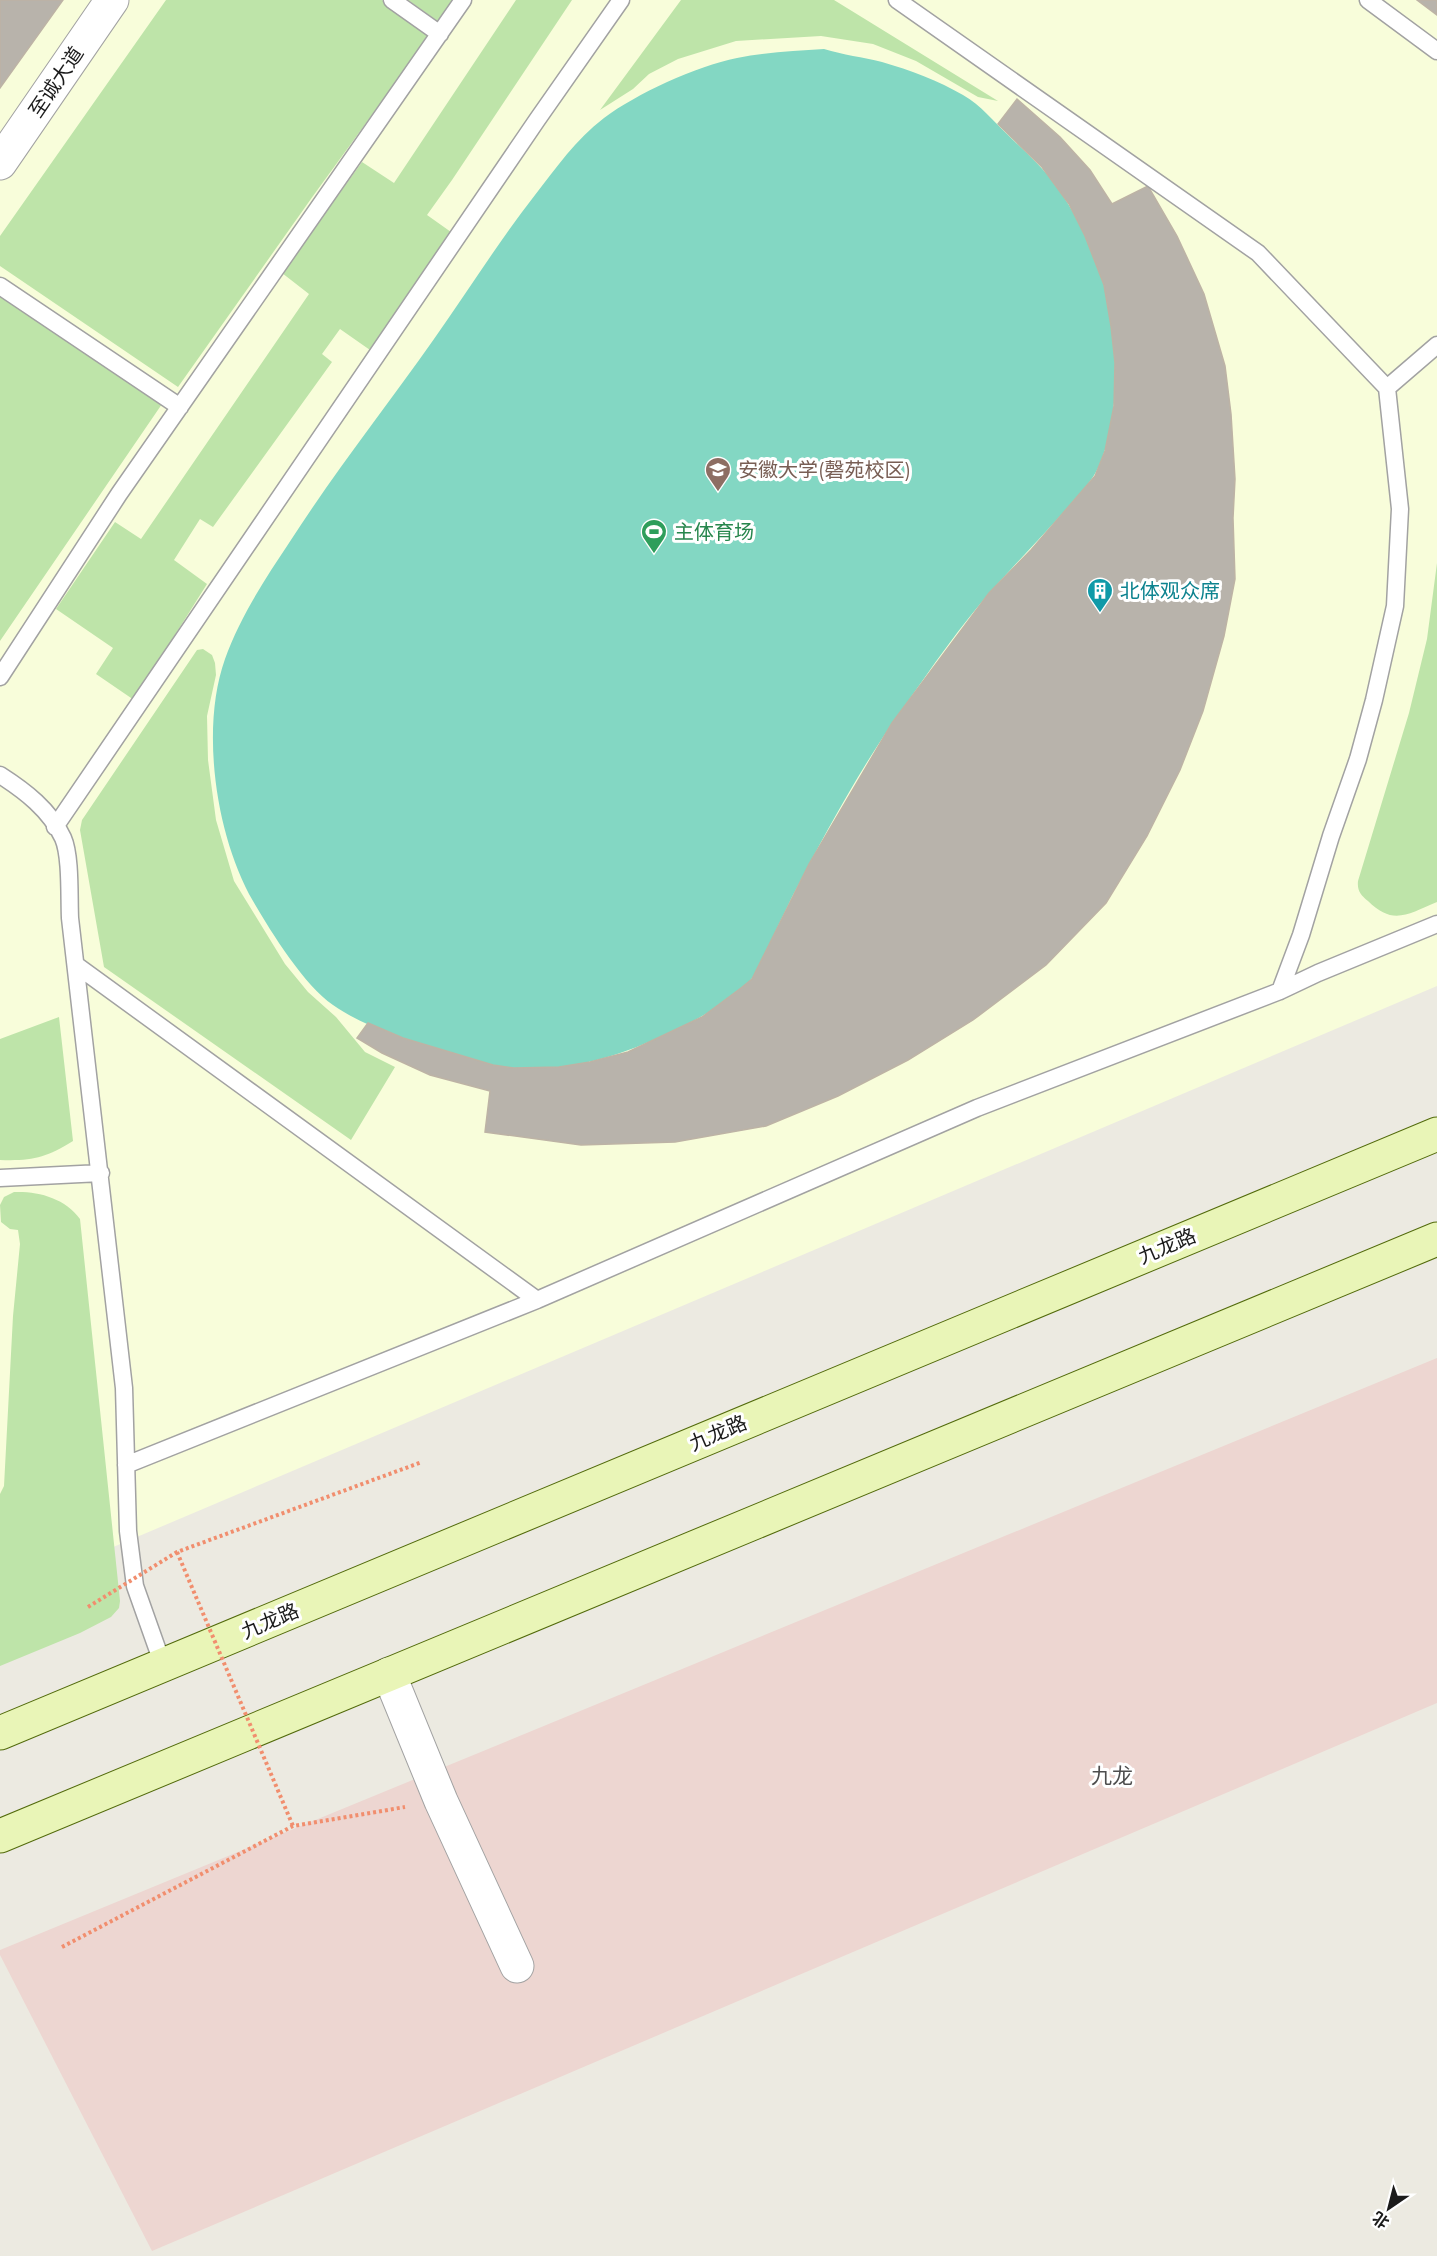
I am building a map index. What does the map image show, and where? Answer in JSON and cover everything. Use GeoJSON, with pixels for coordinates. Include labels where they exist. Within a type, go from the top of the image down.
{"type":"FeatureCollection","features":[{"type":"Feature","properties":{"kind":"main road","name":"九龙路"},"geometry":{"type":"LineString","coordinates":[[0,1733],[1437,1134]]}},
{"type":"Feature","properties":{"kind":"main road"},"geometry":{"type":"LineString","coordinates":[[0,1836],[1437,1239]]}},
{"type":"Feature","properties":{"kind":"street","name":"至诚大道"},"geometry":{"type":"LineString","coordinates":[[0,164],[112,0]]}},
{"type":"Feature","properties":{"kind":"street"},"geometry":{"type":"LineString","coordinates":[[389,1674],[441,1801],[517,1966]]}},
{"type":"Feature","properties":{"kind":"lane"},"geometry":{"type":"LineString","coordinates":[[393,0],[440,34]]}},
{"type":"Feature","properties":{"kind":"lane"},"geometry":{"type":"LineString","coordinates":[[0,677],[119,494],[463,0]]}},
{"type":"Feature","properties":{"kind":"lane"},"geometry":{"type":"LineString","coordinates":[[55,827],[621,0]]}},
{"type":"Feature","properties":{"kind":"lane"},"geometry":{"type":"LineString","coordinates":[[897,0],[1258,253],[1387,388],[1400,509],[1395,606],[1358,759],[1331,836],[1301,935],[1280,992]]}},
{"type":"Feature","properties":{"kind":"lane"},"geometry":{"type":"LineString","coordinates":[[1368,0],[1437,51]]}},
{"type":"Feature","properties":{"kind":"lane"},"geometry":{"type":"LineString","coordinates":[[0,286],[180,406]]}},
{"type":"Feature","properties":{"kind":"lane"},"geometry":{"type":"LineString","coordinates":[[1387,388],[1437,345]]}},
{"type":"Feature","properties":{"kind":"lane"},"geometry":{"type":"LineString","coordinates":[[0,775],[24,790],[47,814],[63,838],[67,855],[76,965],[124,1388],[128,1532],[135,1586],[163,1665]]}},
{"type":"Feature","properties":{"kind":"lane"},"geometry":{"type":"LineString","coordinates":[[126,1465],[537,1300],[977,1108],[1280,992],[1318,973],[1437,924]]}},
{"type":"Feature","properties":{"kind":"lane"},"geometry":{"type":"LineString","coordinates":[[76,965],[537,1300]]}},
{"type":"Feature","properties":{"kind":"lane"},"geometry":{"type":"LineString","coordinates":[[0,1178],[101,1173]]}},
{"type":"Feature","properties":{"kind":"path"},"geometry":{"type":"LineString","coordinates":[[88,1607],[177,1552],[422,1462]]}},
{"type":"Feature","properties":{"kind":"path"},"geometry":{"type":"LineString","coordinates":[[177,1552],[293,1826]]}},
{"type":"Feature","properties":{"kind":"path"},"geometry":{"type":"LineString","coordinates":[[62,1947],[293,1826],[406,1807]]}},
{"type":"Feature","properties":{"kind":"shaded area","name":"安徽大学(磬苑校区)"},"geometry":{"type":"Polygon","coordinates":[[[0,0],[1437,0],[1437,986],[0,1595],[0,0]]]}},
{"type":"Feature","properties":{"kind":"shaded area","name":"主体育场"},"geometry":{"type":"Polygon","coordinates":[[[824,49],[903,69],[970,99],[1034,160],[1063,196],[1080,225],[1098,265],[1105,288],[1114,339],[1115,394],[1112,421],[1098,468],[1090,482],[1072,503],[969,617],[888,729],[818,848],[757,972],[737,993],[702,1016],[632,1049],[593,1061],[554,1068],[513,1068],[480,1063],[366,1024],[333,1005],[311,985],[300,971],[253,901],[240,875],[230,846],[221,815],[216,782],[213,749],[214,717],[225,659],[238,628],[262,584],[324,491],[522,212],[584,135],[617,109],[667,82],[703,67],[748,56],[824,49]]]}},
{"type":"Feature","properties":{"kind":"shaded area"},"geometry":{"type":"Polygon","coordinates":[[[1437,1358],[1437,1703],[152,2251],[0,1955],[0,1950],[1437,1358]]]}},
{"type":"Feature","properties":{"kind":"green space"},"geometry":{"type":"Polygon","coordinates":[[[166,0],[382,0],[430,35],[178,387],[0,266],[0,236],[166,0]]]}},
{"type":"Feature","properties":{"kind":"green space"},"geometry":{"type":"Polygon","coordinates":[[[408,0],[455,0],[440,23],[408,0]]]}},
{"type":"Feature","properties":{"kind":"green space"},"geometry":{"type":"Polygon","coordinates":[[[516,0],[572,0],[427,215],[451,232],[370,350],[340,329],[322,354],[332,362],[213,527],[200,519],[174,560],[207,584],[134,700],[96,674],[113,648],[56,609],[115,522],[141,539],[309,294],[282,273],[362,162],[394,183],[516,0]]]}},
{"type":"Feature","properties":{"kind":"green space"},"geometry":{"type":"Polygon","coordinates":[[[681,0],[834,0],[998,101],[978,97],[916,61],[873,44],[821,36],[736,41],[678,59],[649,74],[633,89],[600,110],[681,0]]]}},
{"type":"Feature","properties":{"kind":"green space"},"geometry":{"type":"Polygon","coordinates":[[[0,294],[162,404],[0,641],[0,294]]]}},
{"type":"Feature","properties":{"kind":"green space"},"geometry":{"type":"Polygon","coordinates":[[[1437,563],[1437,902],[1409,914],[1393,915],[1377,909],[1363,897],[1358,881],[1409,713],[1427,639],[1437,563]]]}},
{"type":"Feature","properties":{"kind":"green space"},"geometry":{"type":"Polygon","coordinates":[[[203,649],[212,655],[215,663],[216,675],[207,716],[208,760],[216,820],[234,881],[285,964],[308,992],[336,1017],[365,1052],[395,1067],[351,1140],[104,967],[80,830],[82,820],[197,650],[203,649]]]}},
{"type":"Feature","properties":{"kind":"green space"},"geometry":{"type":"Polygon","coordinates":[[[59,1017],[73,1141],[38,1157],[0,1160],[0,1039],[59,1017]]]}},
{"type":"Feature","properties":{"kind":"green space"},"geometry":{"type":"Polygon","coordinates":[[[14,1192],[50,1197],[67,1206],[80,1219],[120,1601],[119,1608],[111,1617],[80,1633],[0,1666],[0,1494],[4,1486],[13,1316],[20,1244],[18,1230],[10,1229],[1,1222],[0,1205],[4,1197],[14,1192]]]}},
{"type":"Feature","properties":{"kind":"building"},"geometry":{"type":"Polygon","coordinates":[[[0,0],[63,0],[0,88],[0,0]]]}},
{"type":"Feature","properties":{"kind":"building"},"geometry":{"type":"Polygon","coordinates":[[[1417,0],[1437,0],[1437,15],[1417,0]]]}},
{"type":"Feature","properties":{"kind":"building","name":"北体观众席"},"geometry":{"type":"Polygon","coordinates":[[[1017,99],[1060,137],[1090,170],[1112,204],[1148,186],[1177,236],[1204,294],[1225,366],[1235,479],[1233,518],[1235,579],[1224,636],[1203,711],[1180,770],[1147,836],[1106,903],[1046,965],[973,1020],[908,1060],[838,1096],[766,1126],[675,1142],[581,1145],[485,1132],[490,1091],[430,1075],[382,1053],[357,1038],[368,1023],[403,1038],[493,1065],[514,1068],[559,1067],[628,1052],[702,1017],[741,988],[752,979],[809,864],[892,723],[989,593],[1031,550],[1095,476],[1105,451],[1114,406],[1115,363],[1104,285],[1085,236],[1069,204],[1042,167],[998,124],[1017,99]]]}},
{"type":"Feature","properties":{"kind":"place","name":"安徽大学(磬苑校区)"},"geometry":{"type":"Point","coordinates":[718,493]}},
{"type":"Feature","properties":{"kind":"place","name":"主体育场"},"geometry":{"type":"Point","coordinates":[654,555]}},
{"type":"Feature","properties":{"kind":"place","name":"北体观众席"},"geometry":{"type":"Point","coordinates":[1100,614]}},
{"type":"Feature","properties":{"kind":"district","name":"九龙"},"geometry":{"type":"Point","coordinates":[1112,1776]}}]}
